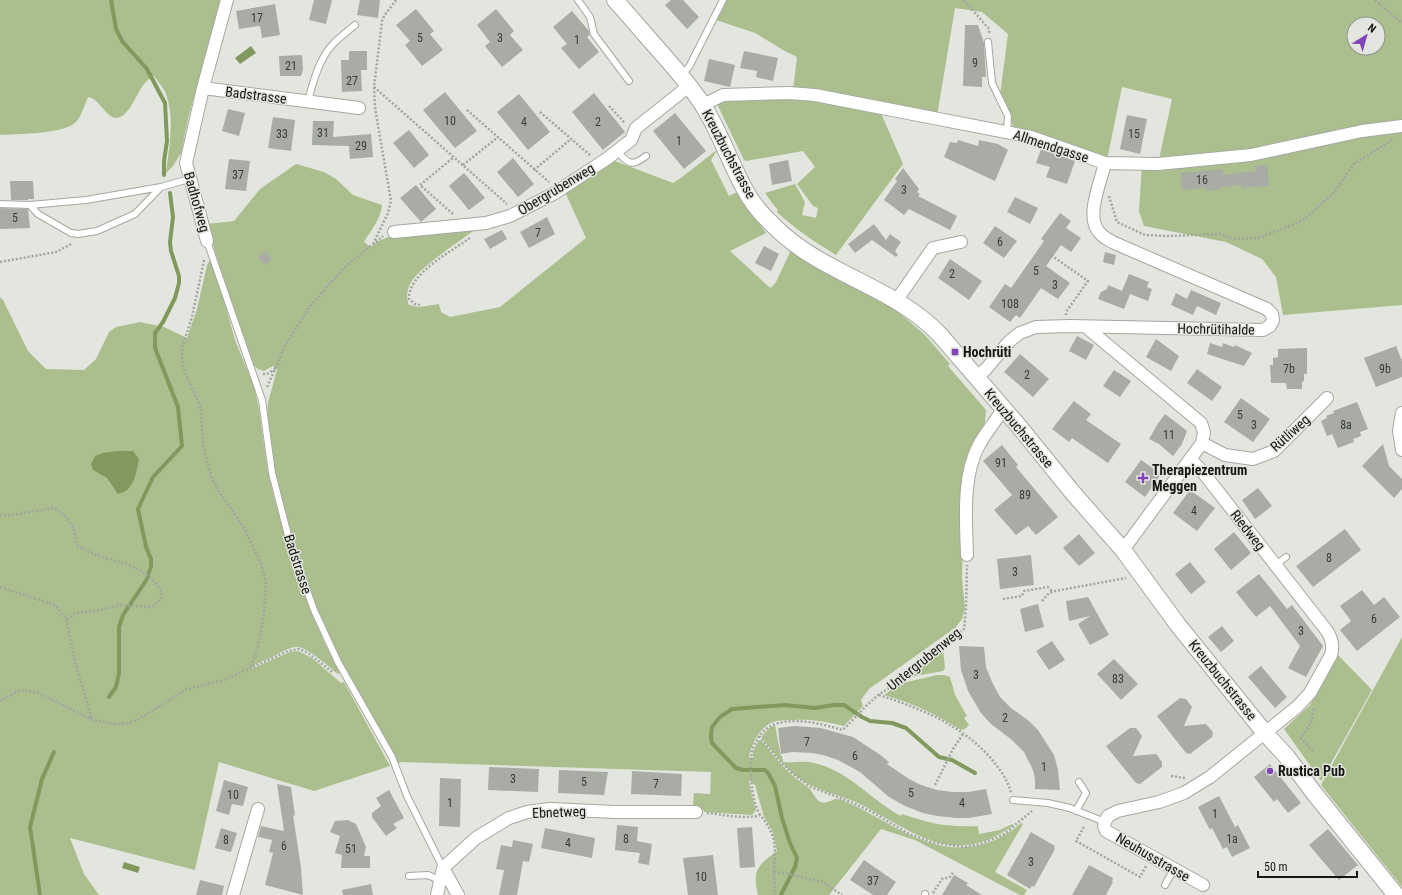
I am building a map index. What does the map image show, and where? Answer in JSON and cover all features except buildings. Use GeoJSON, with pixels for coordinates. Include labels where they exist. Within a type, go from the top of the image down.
{"type":"FeatureCollection","features":[{"type":"Feature","properties":{"kind":"street"},"geometry":{"type":"LineString","coordinates":[[203,88],[227,0]]}},
{"type":"Feature","properties":{"kind":"street","name":"Kreuzbuchstrasse"},"geometry":{"type":"LineString","coordinates":[[615,0],[685,81],[703,105],[715,125],[744,189],[774,227],[792,242],[813,256],[896,301],[931,326],[1017,424],[1071,491],[1123,550],[1178,625],[1265,733],[1287,757],[1396,895]]}},
{"type":"Feature","properties":{"kind":"street","name":"Obergrubenweg"},"geometry":{"type":"LineString","coordinates":[[394,232],[486,223],[517,213],[558,191],[631,140],[636,128],[685,81]]}},
{"type":"Feature","properties":{"kind":"street","name":"Badstrasse"},"geometry":{"type":"LineString","coordinates":[[203,88],[359,108]]}},
{"type":"Feature","properties":{"kind":"street","name":"Badhofweg"},"geometry":{"type":"LineString","coordinates":[[203,88],[186,163],[189,179],[194,191],[207,241]]}},
{"type":"Feature","properties":{"kind":"street","name":"Allmendgasse"},"geometry":{"type":"LineString","coordinates":[[703,105],[723,95],[789,93],[815,95],[1031,137],[1105,163],[1158,164],[1250,155],[1362,131],[1402,126]]}},
{"type":"Feature","properties":{"kind":"street","name":"Hochrütihalde"},"geometry":{"type":"LineString","coordinates":[[976,378],[1007,344],[1020,333],[1036,327],[1263,330],[1270,326],[1273,320],[1272,314],[1267,309],[1126,248],[1099,232],[1094,223],[1093,210],[1105,163]]}},
{"type":"Feature","properties":{"kind":"street"},"geometry":{"type":"LineString","coordinates":[[896,301],[933,248],[961,242]]}},
{"type":"Feature","properties":{"kind":"street"},"geometry":{"type":"LineString","coordinates":[[1086,327],[1201,423],[1204,432],[1202,443],[1123,550]]}},
{"type":"Feature","properties":{"kind":"street","name":"Rütliweg"},"geometry":{"type":"LineString","coordinates":[[1202,443],[1225,455],[1253,459],[1274,451],[1327,398]]}},
{"type":"Feature","properties":{"kind":"street"},"geometry":{"type":"LineString","coordinates":[[967,555],[966,508],[970,468],[979,445],[1003,409]]}},
{"type":"Feature","properties":{"kind":"street"},"geometry":{"type":"LineString","coordinates":[[1402,412],[1399,431],[1402,450]]}},
{"type":"Feature","properties":{"kind":"street","name":"Riedweg"},"geometry":{"type":"LineString","coordinates":[[1190,459],[1202,471],[1331,637],[1333,649],[1310,693],[1297,707],[1265,733]]}},
{"type":"Feature","properties":{"kind":"street","name":"Neuhusstrasse"},"geometry":{"type":"LineString","coordinates":[[1203,886],[1106,830],[1104,826],[1105,822],[1108,816],[1118,811],[1159,802],[1184,793],[1210,777],[1265,733]]}},
{"type":"Feature","properties":{"kind":"street"},"geometry":{"type":"LineString","coordinates":[[233,895],[258,809]]}},
{"type":"Feature","properties":{"kind":"street","name":"Ebnetweg"},"geometry":{"type":"LineString","coordinates":[[443,868],[476,838],[509,818],[527,812],[550,809],[615,812],[696,812]]}},
{"type":"Feature","properties":{"kind":"street"},"geometry":{"type":"LineString","coordinates":[[437,895],[443,868]]}},
{"type":"Feature","properties":{"kind":"street"},"geometry":{"type":"LineString","coordinates":[[443,868],[458,895]]}},
{"type":"Feature","properties":{"kind":"lane"},"geometry":{"type":"LineString","coordinates":[[578,0],[590,17],[594,34],[629,81]]}},
{"type":"Feature","properties":{"kind":"lane"},"geometry":{"type":"LineString","coordinates":[[685,81],[689,67],[723,0]]}},
{"type":"Feature","properties":{"kind":"lane"},"geometry":{"type":"LineString","coordinates":[[308,101],[316,73],[328,50],[355,25]]}},
{"type":"Feature","properties":{"kind":"lane"},"geometry":{"type":"LineString","coordinates":[[988,42],[992,83],[1008,116],[1007,132]]}},
{"type":"Feature","properties":{"kind":"lane"},"geometry":{"type":"LineString","coordinates":[[617,151],[623,158],[632,163],[639,162],[646,156]]}},
{"type":"Feature","properties":{"kind":"lane"},"geometry":{"type":"LineString","coordinates":[[0,204],[30,204],[86,200],[161,187],[189,179]]}},
{"type":"Feature","properties":{"kind":"lane"},"geometry":{"type":"LineString","coordinates":[[30,204],[38,214],[70,233],[78,234],[97,231],[135,214],[161,187]]}},
{"type":"Feature","properties":{"kind":"lane","name":"Badstrasse"},"geometry":{"type":"LineString","coordinates":[[207,241],[262,400],[272,473],[290,543],[314,610],[348,681],[392,756],[407,796],[443,868]]}},
{"type":"Feature","properties":{"kind":"lane"},"geometry":{"type":"LineString","coordinates":[[1276,565],[1286,557]]}},
{"type":"Feature","properties":{"kind":"lane"},"geometry":{"type":"LineString","coordinates":[[1076,811],[1086,793],[1079,782]]}},
{"type":"Feature","properties":{"kind":"lane"},"geometry":{"type":"LineString","coordinates":[[1013,800],[1044,803],[1076,811],[1105,822]]}},
{"type":"Feature","properties":{"kind":"lane"},"geometry":{"type":"LineString","coordinates":[[1165,885],[1174,869]]}},
{"type":"Feature","properties":{"kind":"lane"},"geometry":{"type":"LineString","coordinates":[[409,876],[428,875],[441,881]]}},
{"type":"Feature","properties":{"kind":"path"},"geometry":{"type":"LineString","coordinates":[[373,244],[388,213],[391,201],[375,108],[374,87],[382,21],[396,0]]}},
{"type":"Feature","properties":{"kind":"path"},"geometry":{"type":"LineString","coordinates":[[964,0],[989,29],[988,42]]}},
{"type":"Feature","properties":{"kind":"path"},"geometry":{"type":"LineString","coordinates":[[1375,0],[1402,23]]}},
{"type":"Feature","properties":{"kind":"path"},"geometry":{"type":"LineString","coordinates":[[374,87],[517,213]]}},
{"type":"Feature","properties":{"kind":"path"},"geometry":{"type":"LineString","coordinates":[[609,106],[629,127],[636,128]]}},
{"type":"Feature","properties":{"kind":"path"},"geometry":{"type":"LineString","coordinates":[[467,110],[558,191]]}},
{"type":"Feature","properties":{"kind":"path"},"geometry":{"type":"LineString","coordinates":[[540,112],[599,163]]}},
{"type":"Feature","properties":{"kind":"path"},"geometry":{"type":"LineString","coordinates":[[463,165],[498,137]]}},
{"type":"Feature","properties":{"kind":"path"},"geometry":{"type":"LineString","coordinates":[[1109,195],[1117,222],[1145,235],[1167,236],[1220,234],[1234,239],[1258,238],[1302,221],[1333,194],[1354,164],[1396,137]]}},
{"type":"Feature","properties":{"kind":"path"},"geometry":{"type":"LineString","coordinates":[[534,170],[572,139]]}},
{"type":"Feature","properties":{"kind":"path"},"geometry":{"type":"LineString","coordinates":[[454,157],[420,185],[466,225]]}},
{"type":"Feature","properties":{"kind":"path"},"geometry":{"type":"LineString","coordinates":[[420,305],[415,304],[409,299],[410,289],[414,282],[441,258],[470,238],[486,223]]}},
{"type":"Feature","properties":{"kind":"path"},"geometry":{"type":"LineString","coordinates":[[262,400],[286,344],[307,310],[345,267],[382,236],[394,232]]}},
{"type":"Feature","properties":{"kind":"path"},"geometry":{"type":"LineString","coordinates":[[207,241],[197,294],[182,348],[182,359],[184,370],[200,408],[203,446],[211,476],[218,490],[244,528],[261,564],[266,583],[264,614],[257,650],[250,668]]}},
{"type":"Feature","properties":{"kind":"path"},"geometry":{"type":"LineString","coordinates":[[0,262],[56,252],[76,242]]}},
{"type":"Feature","properties":{"kind":"path"},"geometry":{"type":"LineString","coordinates":[[1048,253],[1088,281],[1066,312],[1066,318]]}},
{"type":"Feature","properties":{"kind":"path"},"geometry":{"type":"LineString","coordinates":[[0,515],[12,515],[53,508],[67,518],[73,528],[78,546],[88,552],[124,562],[144,572],[153,579],[162,592],[161,598],[151,607],[142,605],[121,605],[96,611],[76,613],[66,619]]}},
{"type":"Feature","properties":{"kind":"path","name":"Untergrubenweg"},"geometry":{"type":"LineString","coordinates":[[774,895],[776,856],[770,830],[760,815],[752,787],[752,750],[759,736],[767,727],[776,723],[813,722],[842,730],[878,695],[903,679],[964,629],[967,555]]}},
{"type":"Feature","properties":{"kind":"path"},"geometry":{"type":"LineString","coordinates":[[1042,601],[1049,593],[1133,577]]}},
{"type":"Feature","properties":{"kind":"path"},"geometry":{"type":"LineString","coordinates":[[0,587],[55,605],[66,619],[75,662],[92,720]]}},
{"type":"Feature","properties":{"kind":"path"},"geometry":{"type":"LineString","coordinates":[[1003,599],[1022,596],[1024,591],[1048,587],[1053,592]]}},
{"type":"Feature","properties":{"kind":"path"},"geometry":{"type":"LineString","coordinates":[[0,700],[14,693],[25,690],[39,693],[92,720],[108,723],[129,723],[139,720],[187,689],[224,680],[288,651],[299,649],[308,653],[341,679],[348,681]]}},
{"type":"Feature","properties":{"kind":"path"},"geometry":{"type":"LineString","coordinates":[[878,695],[904,703],[931,715],[950,725],[979,746],[1002,772],[1010,787],[1013,800]]}},
{"type":"Feature","properties":{"kind":"path"},"geometry":{"type":"LineString","coordinates":[[1313,751],[1301,738],[1310,722],[1315,705]]}},
{"type":"Feature","properties":{"kind":"path"},"geometry":{"type":"LineString","coordinates":[[936,785],[953,749],[963,734]]}},
{"type":"Feature","properties":{"kind":"path"},"geometry":{"type":"LineString","coordinates":[[759,736],[775,756],[793,774],[811,787],[851,802],[874,813],[902,830],[931,842],[964,847],[980,844],[997,838],[1008,831],[1025,816],[1044,803]]}},
{"type":"Feature","properties":{"kind":"path"},"geometry":{"type":"LineString","coordinates":[[1171,776],[1191,780]]}},
{"type":"Feature","properties":{"kind":"path"},"geometry":{"type":"LineString","coordinates":[[696,812],[755,817],[760,815]]}},
{"type":"Feature","properties":{"kind":"path"},"geometry":{"type":"LineString","coordinates":[[1084,827],[1076,841],[1140,877],[1148,863]]}},
{"type":"Feature","properties":{"kind":"path"},"geometry":{"type":"LineString","coordinates":[[932,895],[942,879],[950,877],[954,871]]}},
{"type":"Feature","properties":{"kind":"path"},"geometry":{"type":"LineString","coordinates":[[774,872],[823,882],[842,895]]}},
{"type":"Feature","properties":{"kind":"shaded area"},"geometry":{"type":"Polygon","coordinates":[[[0,0],[220,0],[188,119],[181,153],[173,166],[166,173],[171,123],[169,104],[165,92],[154,76],[141,88],[127,112],[117,118],[109,115],[95,100],[88,97],[80,117],[70,126],[40,133],[0,135],[0,0]]]}},
{"type":"Feature","properties":{"kind":"shaded area"},"geometry":{"type":"Polygon","coordinates":[[[726,0],[1402,0],[1402,305],[1283,315],[1276,277],[1262,259],[1226,242],[1144,226],[1139,211],[1142,164],[1158,164],[1172,99],[1122,87],[1107,160],[1017,130],[1013,126],[1005,103],[1000,95],[1008,34],[982,12],[955,8],[937,116],[793,89],[797,57],[755,33],[716,20],[726,0]]]}},
{"type":"Feature","properties":{"kind":"shaded area"},"geometry":{"type":"Polygon","coordinates":[[[251,46],[256,53],[240,64],[235,58],[251,46]]]}},
{"type":"Feature","properties":{"kind":"shaded area"},"geometry":{"type":"Polygon","coordinates":[[[794,96],[880,111],[903,164],[836,255],[805,235],[777,212],[778,210],[765,193],[795,184],[805,202],[802,215],[816,218],[818,208],[813,206],[797,184],[815,167],[803,151],[746,161],[744,160],[718,106],[727,99],[794,96]]]}},
{"type":"Feature","properties":{"kind":"shaded area"},"geometry":{"type":"Polygon","coordinates":[[[718,149],[711,160],[729,196],[737,192],[766,233],[730,251],[771,288],[776,282],[791,250],[825,271],[896,310],[925,335],[950,364],[948,366],[986,410],[984,432],[964,492],[962,578],[965,608],[962,619],[956,627],[869,689],[861,700],[863,706],[844,726],[813,720],[776,721],[770,723],[758,735],[752,746],[749,757],[753,758],[753,751],[760,740],[795,778],[810,789],[819,801],[824,803],[837,799],[842,800],[910,835],[940,845],[968,847],[982,845],[1008,833],[1021,823],[1023,824],[995,872],[1027,890],[1024,895],[1020,895],[915,840],[881,829],[829,895],[758,895],[756,887],[756,874],[758,869],[765,860],[777,851],[772,830],[764,817],[755,785],[749,780],[756,810],[752,815],[704,812],[703,809],[697,809],[693,804],[694,793],[710,794],[711,772],[401,762],[396,764],[346,673],[321,621],[278,491],[272,461],[267,418],[268,403],[277,369],[273,366],[264,371],[254,366],[250,360],[225,285],[207,224],[234,221],[260,189],[296,164],[324,172],[336,179],[353,195],[382,205],[378,220],[364,242],[371,247],[378,241],[391,236],[476,229],[422,270],[415,277],[408,289],[407,297],[409,305],[419,307],[439,304],[441,312],[450,317],[500,307],[586,238],[565,192],[613,158],[615,161],[673,183],[718,149]]]}},
{"type":"Feature","properties":{"kind":"shaded area"},"geometry":{"type":"Polygon","coordinates":[[[210,260],[214,265],[235,340],[254,387],[259,409],[267,467],[274,498],[309,607],[324,642],[340,673],[338,674],[314,655],[299,647],[285,650],[258,663],[251,669],[290,652],[298,651],[312,658],[341,683],[344,682],[390,766],[314,791],[219,762],[195,870],[70,838],[84,874],[99,895],[0,895],[0,297],[3,300],[28,351],[46,369],[84,370],[96,359],[109,332],[116,327],[140,322],[164,327],[187,338],[197,309],[207,265],[210,260]]]}},
{"type":"Feature","properties":{"kind":"shaded area"},"geometry":{"type":"Polygon","coordinates":[[[117,451],[133,451],[139,459],[131,486],[118,494],[107,478],[93,470],[91,464],[95,456],[117,451]]]}},
{"type":"Feature","properties":{"kind":"shaded area"},"geometry":{"type":"Polygon","coordinates":[[[1402,637],[1402,887],[1321,785],[1402,637]]]}},
{"type":"Feature","properties":{"kind":"shaded area"},"geometry":{"type":"Polygon","coordinates":[[[943,648],[945,668],[943,671],[909,677],[943,648]]]}},
{"type":"Feature","properties":{"kind":"shaded area"},"geometry":{"type":"Polygon","coordinates":[[[1338,655],[1372,690],[1321,781],[1284,729],[1310,705],[1338,655]]]}},
{"type":"Feature","properties":{"kind":"shaded area"},"geometry":{"type":"Polygon","coordinates":[[[937,675],[950,677],[955,695],[967,716],[964,718],[969,725],[965,729],[961,730],[924,710],[884,695],[899,684],[937,675]]]}},
{"type":"Feature","properties":{"kind":"shaded area"},"geometry":{"type":"Polygon","coordinates":[[[775,725],[783,762],[808,762],[822,765],[834,770],[857,784],[889,809],[901,816],[902,814],[948,825],[978,826],[979,834],[1000,830],[1012,824],[1014,825],[992,838],[972,844],[953,845],[935,842],[917,835],[860,804],[821,789],[799,778],[785,766],[762,738],[769,728],[775,725]]]}},
{"type":"Feature","properties":{"kind":"shaded area"},"geometry":{"type":"Polygon","coordinates":[[[124,862],[140,867],[138,873],[122,868],[124,862]]]}},
{"type":"Feature","properties":{"kind":"waterway"},"geometry":{"type":"LineString","coordinates":[[111,0],[116,29],[122,41],[147,69],[165,103],[167,141],[164,161],[164,175]]}},
{"type":"Feature","properties":{"kind":"waterway"},"geometry":{"type":"LineString","coordinates":[[109,697],[116,687],[119,673],[119,627],[123,615],[147,579],[151,566],[151,559],[146,547],[138,509],[153,477],[182,446],[178,407],[155,348],[155,333],[163,322],[175,298],[179,283],[179,276],[171,251],[170,242],[173,217],[170,193]]}},
{"type":"Feature","properties":{"kind":"waterway"},"geometry":{"type":"LineString","coordinates":[[781,895],[795,867],[797,858],[790,843],[782,818],[775,786],[765,770],[743,770],[736,768],[712,743],[712,727],[720,717],[732,709],[785,705],[815,708],[844,705],[870,721],[892,723],[906,728],[939,757],[952,760],[975,773]]}},
{"type":"Feature","properties":{"kind":"waterway"},"geometry":{"type":"LineString","coordinates":[[40,895],[30,827],[42,779],[54,752]]}},
{"type":"Feature","properties":{"kind":"place","name":"Hochrüti"},"geometry":{"type":"Point","coordinates":[955,352]}},
{"type":"Feature","properties":{"kind":"place","name":"Therapiezentrum Meggen"},"geometry":{"type":"Point","coordinates":[1143,478]}},
{"type":"Feature","properties":{"kind":"place","name":"Rustica Pub"},"geometry":{"type":"Point","coordinates":[1270,771]}}]}
